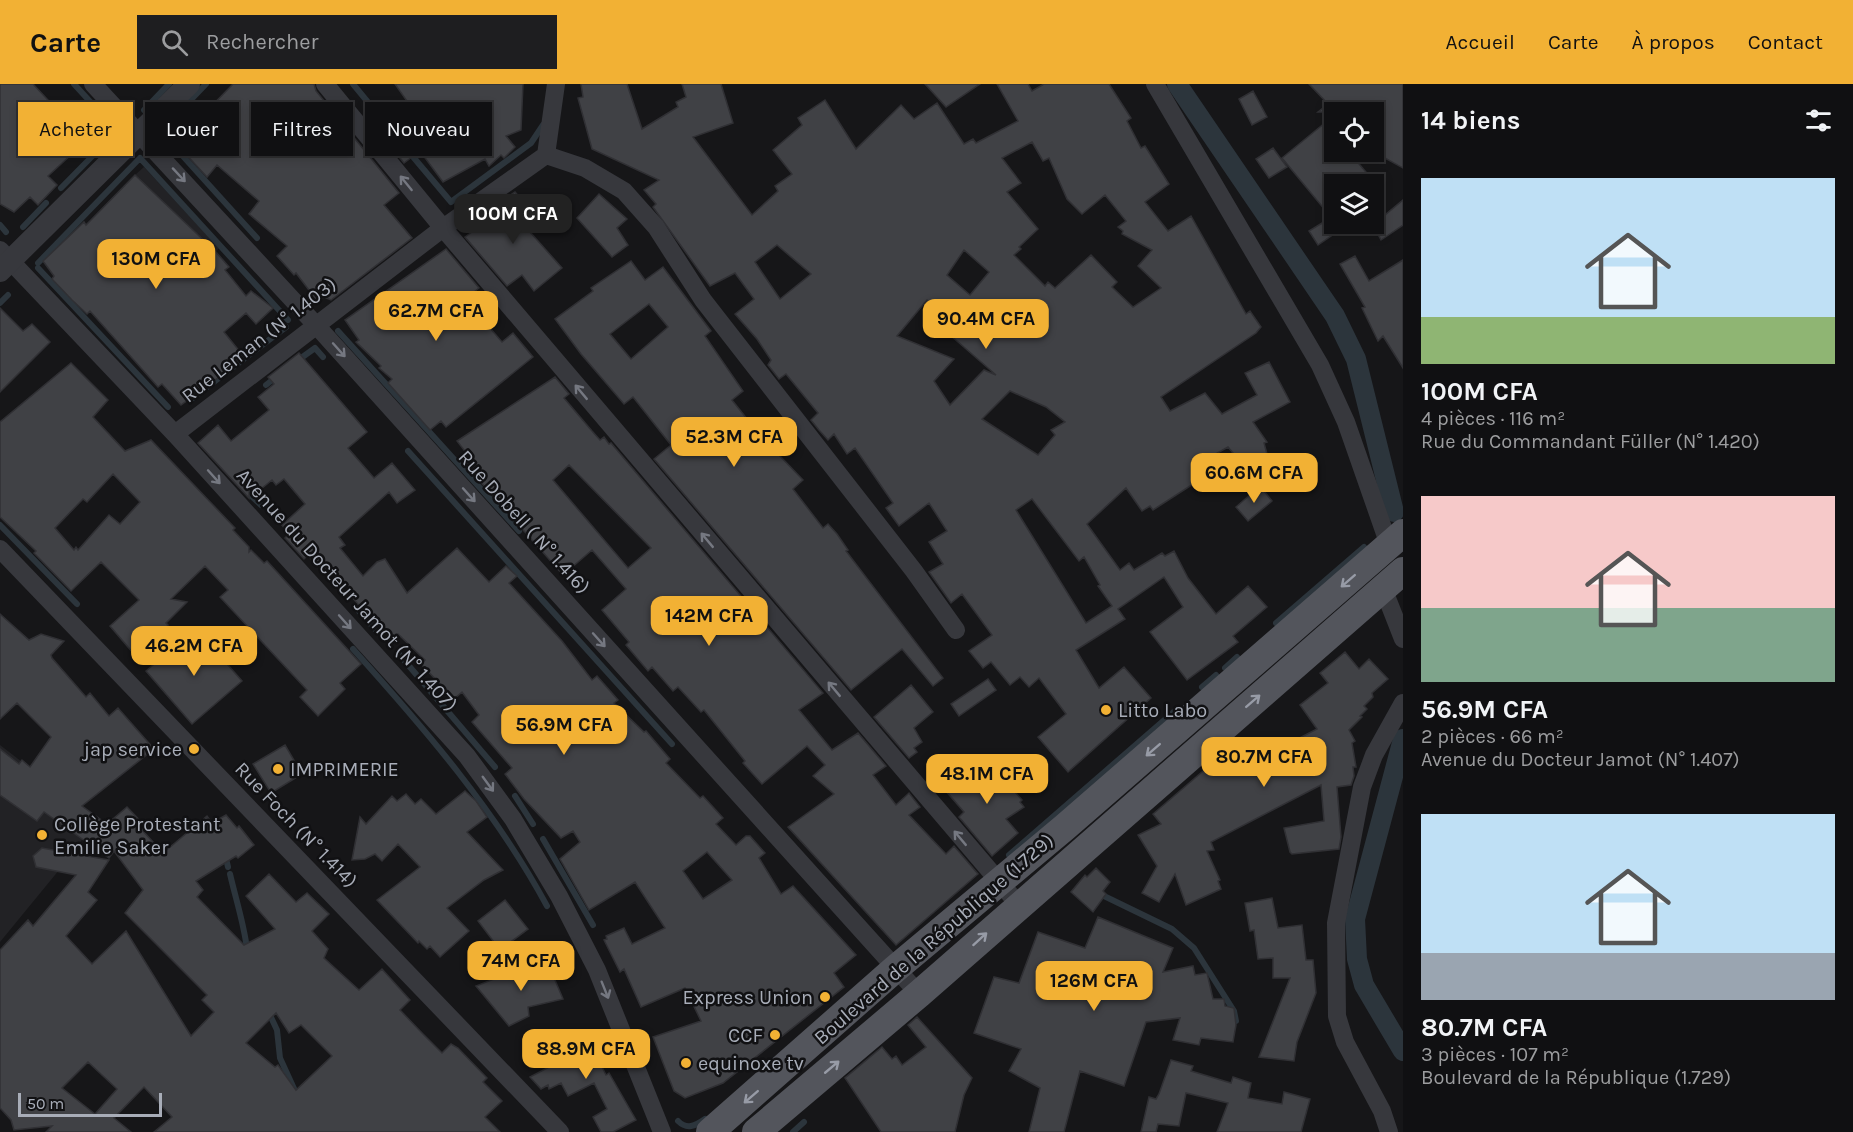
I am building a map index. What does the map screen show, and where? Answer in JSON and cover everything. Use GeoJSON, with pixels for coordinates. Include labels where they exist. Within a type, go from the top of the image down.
{"type":"FeatureCollection","features":[{"type":"Feature","properties":{"kind":"main road","name":"Boulevard de la République (1.729)"},"geometry":{"type":"LineString","coordinates":[[710,1132],[895,969],[1395,540]]}},
{"type":"Feature","properties":{"kind":"main road","name":"Boulevard de la République (1.729)"},"geometry":{"type":"LineString","coordinates":[[756,1132],[919,994],[1393,580]]}},
{"type":"Feature","properties":{"kind":"street","name":"Rue Dobell ( N° 1.416)"},"geometry":{"type":"LineString","coordinates":[[93,84],[315,324],[919,994]]}},
{"type":"Feature","properties":{"kind":"street"},"geometry":{"type":"LineString","coordinates":[[3,260],[189,84]]}},
{"type":"Feature","properties":{"kind":"street"},"geometry":{"type":"LineString","coordinates":[[326,84],[443,228],[1019,905]]}},
{"type":"Feature","properties":{"kind":"street"},"geometry":{"type":"LineString","coordinates":[[555,84],[546,154],[585,168],[624,191],[656,227],[703,300],[914,571],[957,630]]}},
{"type":"Feature","properties":{"kind":"street"},"geometry":{"type":"LineString","coordinates":[[1155,84],[1320,365],[1395,540]]}},
{"type":"Feature","properties":{"kind":"street","name":"Rue Leman (N° 1.403)"},"geometry":{"type":"LineString","coordinates":[[175,434],[315,324],[546,154]]}},
{"type":"Feature","properties":{"kind":"street","name":"Avenue du Docteur Jamot (N° 1.407)"},"geometry":{"type":"LineString","coordinates":[[3,260],[175,434],[467,756],[513,819],[559,896],[597,970],[662,1132]]}},
{"type":"Feature","properties":{"kind":"street","name":"Rue Foch (N° 1.414)"},"geometry":{"type":"LineString","coordinates":[[0,549],[560,1132]]}},
{"type":"Feature","properties":{"kind":"street"},"geometry":{"type":"LineString","coordinates":[[1393,580],[1403,639]]}},
{"type":"Feature","properties":{"kind":"street"},"geometry":{"type":"LineString","coordinates":[[1389,1132],[1382,1111],[1345,1042],[1337,1016],[1336,923],[1362,787],[1374,755],[1403,703]]}},
{"type":"Feature","properties":{"kind":"shaded area"},"geometry":{"type":"Polygon","coordinates":[[[144,167],[219,248],[215,253],[135,175],[144,167]]]}},
{"type":"Feature","properties":{"kind":"shaded area","name":"Collège Protestant Emilie Saker"},"geometry":{"type":"Polygon","coordinates":[[[0,745],[96,819],[73,853],[0,942],[0,745]]]}},
{"type":"Feature","properties":{"kind":"building"},"geometry":{"type":"Polygon","coordinates":[[[0,84],[33,84],[50,102],[18,102],[18,156],[70,156],[48,176],[57,185],[38,205],[30,197],[14,212],[0,204],[0,84]]]}},
{"type":"Feature","properties":{"kind":"building"},"geometry":{"type":"Polygon","coordinates":[[[233,84],[314,84],[316,91],[325,102],[251,102],[251,156],[353,156],[353,136],[365,151],[365,156],[369,156],[399,193],[384,205],[412,238],[331,300],[324,297],[318,302],[296,273],[294,275],[277,256],[287,246],[249,214],[259,201],[217,165],[207,177],[187,156],[239,156],[239,102],[216,102],[233,84]]]}},
{"type":"Feature","properties":{"kind":"building"},"geometry":{"type":"Polygon","coordinates":[[[395,84],[523,84],[521,130],[506,136],[515,147],[504,158],[501,155],[489,166],[485,159],[443,182],[424,156],[492,156],[492,102],[408,102],[395,84]]]}},
{"type":"Feature","properties":{"kind":"building"},"geometry":{"type":"Polygon","coordinates":[[[581,84],[627,84],[642,129],[678,107],[676,102],[686,97],[682,84],[721,84],[733,123],[693,137],[752,215],[778,191],[775,186],[792,174],[773,150],[802,125],[798,118],[825,100],[856,149],[901,105],[914,119],[937,103],[964,144],[973,139],[976,143],[1018,121],[997,84],[1028,84],[1032,91],[1044,84],[1109,84],[1131,118],[1127,121],[1141,148],[1145,146],[1169,184],[1145,202],[1168,231],[1191,216],[1246,314],[1250,311],[1261,327],[1256,333],[1161,397],[1170,411],[1205,393],[1222,414],[1257,395],[1245,373],[1269,362],[1290,402],[1253,422],[1267,442],[1264,443],[1267,454],[1242,464],[1228,447],[1203,461],[1207,467],[1198,474],[1201,479],[1153,510],[1150,506],[1142,511],[1126,488],[1087,524],[1120,570],[1129,563],[1134,570],[1162,553],[1165,556],[1174,551],[1188,578],[1216,614],[1248,586],[1267,607],[1233,636],[1238,642],[1187,680],[1150,632],[1183,607],[1164,577],[1118,609],[1125,619],[1076,650],[1099,688],[1124,667],[1151,698],[1068,772],[1038,737],[1066,714],[1039,678],[1029,687],[1020,677],[1010,685],[991,662],[983,668],[969,651],[992,635],[962,594],[951,603],[929,572],[943,564],[929,542],[947,531],[929,503],[899,526],[886,508],[893,503],[855,448],[847,454],[834,434],[828,440],[811,420],[818,413],[786,374],[779,379],[768,365],[771,360],[757,339],[735,314],[754,299],[735,273],[710,286],[653,207],[656,204],[644,190],[659,180],[592,149],[578,98],[583,97],[581,84]],[[1032,142],[1002,158],[1021,183],[1007,192],[1038,229],[1014,255],[1045,286],[1048,282],[1055,288],[1091,255],[1117,282],[1112,287],[1133,307],[1161,288],[1138,266],[1152,250],[1122,234],[1123,231],[1118,227],[1126,221],[1105,195],[1082,214],[1067,199],[1049,158],[1043,161],[1032,142]],[[777,245],[755,262],[780,299],[811,274],[777,245]],[[964,250],[947,275],[970,295],[989,272],[964,250]],[[927,300],[897,336],[954,359],[934,381],[950,405],[984,370],[996,375],[942,328],[949,321],[927,300]],[[1010,391],[982,419],[1038,455],[1055,435],[1051,430],[1065,422],[1046,407],[1010,391]],[[1032,499],[1016,510],[1086,623],[1112,606],[1098,586],[1100,585],[1084,557],[1079,561],[1032,499]]]}},
{"type":"Feature","properties":{"kind":"building"},"geometry":{"type":"Polygon","coordinates":[[[925,84],[980,84],[946,107],[925,84]]]}},
{"type":"Feature","properties":{"kind":"building"},"geometry":{"type":"Polygon","coordinates":[[[1309,84],[1403,84],[1403,168],[1384,158],[1384,102],[1326,102],[1309,84]]]}},
{"type":"Feature","properties":{"kind":"building"},"geometry":{"type":"Polygon","coordinates":[[[1253,91],[1267,117],[1252,125],[1239,99],[1253,91]]]}},
{"type":"Feature","properties":{"kind":"building"},"geometry":{"type":"Polygon","coordinates":[[[1324,124],[1324,162],[1357,162],[1368,174],[1324,174],[1324,209],[1282,158],[1324,124]]]}},
{"type":"Feature","properties":{"kind":"building"},"geometry":{"type":"Polygon","coordinates":[[[1273,148],[1287,167],[1269,178],[1256,159],[1273,148]]]}},
{"type":"Feature","properties":{"kind":"building"},"geometry":{"type":"Polygon","coordinates":[[[398,156],[413,156],[404,163],[398,156]]]}},
{"type":"Feature","properties":{"kind":"building"},"geometry":{"type":"Polygon","coordinates":[[[135,175],[216,252],[229,267],[225,270],[246,296],[251,291],[273,308],[256,324],[246,313],[224,332],[245,358],[181,405],[162,384],[158,387],[90,311],[87,314],[72,300],[52,279],[54,276],[43,261],[84,222],[86,225],[135,175]]]}},
{"type":"Feature","properties":{"kind":"building"},"geometry":{"type":"Polygon","coordinates":[[[515,192],[529,208],[523,213],[534,228],[530,232],[562,268],[534,291],[522,275],[507,286],[465,237],[484,223],[479,216],[515,192]]]}},
{"type":"Feature","properties":{"kind":"building"},"geometry":{"type":"Polygon","coordinates":[[[599,194],[627,219],[617,228],[628,245],[612,257],[577,218],[599,194]]]}},
{"type":"Feature","properties":{"kind":"building"},"geometry":{"type":"Polygon","coordinates":[[[1403,200],[1403,225],[1381,240],[1378,234],[1384,234],[1384,216],[1403,200]]]}},
{"type":"Feature","properties":{"kind":"building"},"geometry":{"type":"Polygon","coordinates":[[[1322,223],[1324,234],[1331,236],[1318,245],[1309,231],[1322,223]]]}},
{"type":"Feature","properties":{"kind":"building"},"geometry":{"type":"Polygon","coordinates":[[[446,249],[479,288],[465,299],[502,342],[513,333],[533,357],[446,427],[441,421],[430,430],[388,383],[392,379],[356,342],[359,340],[345,320],[446,249]]]}},
{"type":"Feature","properties":{"kind":"building"},"geometry":{"type":"Polygon","coordinates":[[[1355,256],[1369,281],[1403,260],[1403,368],[1383,336],[1378,341],[1362,308],[1365,307],[1340,264],[1355,256]]]}},
{"type":"Feature","properties":{"kind":"building"},"geometry":{"type":"Polygon","coordinates":[[[631,261],[645,280],[663,267],[711,331],[705,336],[743,391],[732,400],[751,424],[756,423],[783,451],[779,455],[803,480],[793,489],[823,528],[828,524],[837,534],[848,550],[846,551],[943,678],[933,686],[902,649],[851,690],[654,459],[671,445],[633,397],[624,404],[581,354],[555,319],[593,291],[591,288],[631,261]],[[649,304],[610,334],[631,359],[668,327],[649,304]]]}},
{"type":"Feature","properties":{"kind":"building"},"geometry":{"type":"Polygon","coordinates":[[[0,308],[23,331],[32,324],[50,342],[0,392],[0,308]]]}},
{"type":"Feature","properties":{"kind":"building"},"geometry":{"type":"Polygon","coordinates":[[[299,353],[367,432],[348,448],[374,478],[392,463],[415,490],[397,503],[389,492],[339,537],[345,545],[340,548],[363,576],[377,562],[385,559],[407,593],[457,548],[489,582],[506,566],[517,576],[509,583],[562,641],[592,680],[597,676],[618,700],[614,703],[644,732],[646,731],[670,759],[666,763],[700,798],[703,796],[723,818],[716,824],[736,845],[746,836],[750,836],[765,853],[759,858],[781,894],[793,886],[856,955],[834,973],[844,987],[723,1083],[685,1098],[674,1091],[653,1037],[701,1021],[685,988],[641,1007],[624,969],[620,972],[604,940],[607,939],[606,936],[624,928],[632,944],[665,928],[635,882],[589,910],[560,859],[580,842],[573,831],[561,838],[524,799],[505,774],[512,768],[472,722],[479,715],[462,692],[454,699],[421,664],[425,660],[398,634],[394,638],[382,625],[379,629],[346,590],[349,586],[307,556],[304,559],[285,538],[289,534],[282,525],[305,504],[284,479],[276,485],[272,480],[256,493],[249,484],[249,498],[198,443],[218,425],[231,441],[269,410],[258,397],[274,384],[268,377],[299,353]],[[707,852],[683,871],[703,899],[732,880],[707,852]]]}},
{"type":"Feature","properties":{"kind":"building"},"geometry":{"type":"Polygon","coordinates":[[[71,363],[108,400],[93,417],[125,451],[151,440],[235,528],[233,530],[249,547],[249,552],[251,550],[264,563],[267,561],[361,664],[340,683],[345,689],[318,716],[300,697],[307,690],[220,597],[228,590],[205,566],[171,599],[187,602],[166,623],[168,625],[140,661],[110,626],[139,600],[101,562],[71,591],[34,553],[36,551],[0,517],[0,422],[71,363]],[[113,474],[87,502],[83,499],[55,528],[74,550],[76,547],[78,550],[109,515],[120,524],[140,502],[113,474]]]}},
{"type":"Feature","properties":{"kind":"building"},"geometry":{"type":"Polygon","coordinates":[[[555,377],[569,394],[564,398],[600,440],[604,437],[609,444],[611,443],[823,693],[799,710],[832,750],[858,733],[886,766],[873,775],[896,805],[909,793],[920,807],[909,815],[946,854],[954,846],[978,874],[896,945],[788,827],[834,794],[813,776],[825,765],[807,746],[762,784],[743,763],[745,761],[704,710],[701,712],[678,687],[673,691],[652,667],[648,671],[626,645],[629,642],[602,610],[626,589],[592,550],[563,575],[461,460],[468,455],[457,441],[555,377]],[[569,465],[553,480],[628,568],[651,548],[569,465]]]}},
{"type":"Feature","properties":{"kind":"building"},"geometry":{"type":"Polygon","coordinates":[[[1260,486],[1272,501],[1248,521],[1236,507],[1260,486]]]}},
{"type":"Feature","properties":{"kind":"building"},"geometry":{"type":"Polygon","coordinates":[[[0,614],[29,640],[41,634],[64,641],[51,655],[52,658],[86,697],[90,693],[109,716],[118,708],[154,749],[82,806],[107,824],[127,807],[147,828],[143,831],[163,853],[207,816],[212,823],[226,815],[237,828],[239,826],[254,845],[238,858],[236,856],[196,881],[203,890],[197,897],[244,945],[275,929],[246,896],[269,874],[296,902],[307,893],[329,914],[312,931],[328,949],[324,958],[359,990],[382,969],[410,1000],[400,1010],[423,1034],[442,1053],[451,1044],[458,1048],[487,1078],[483,1082],[502,1101],[485,1117],[500,1132],[154,1132],[172,1117],[144,1087],[114,1118],[131,1132],[46,1132],[52,1126],[14,1130],[11,1120],[0,1108],[0,950],[28,920],[33,926],[76,875],[36,867],[33,856],[42,848],[109,860],[88,892],[97,900],[66,936],[92,964],[126,931],[191,1036],[214,1012],[202,1000],[207,995],[125,913],[143,890],[114,851],[109,858],[44,812],[37,821],[0,795],[0,749],[19,764],[22,760],[30,767],[51,737],[17,703],[0,719],[0,614]],[[276,1013],[246,1043],[275,1067],[278,1065],[296,1090],[332,1056],[301,1025],[289,1033],[276,1013]],[[88,1062],[62,1088],[95,1114],[117,1089],[88,1062]]]}},
{"type":"Feature","properties":{"kind":"building"},"geometry":{"type":"Polygon","coordinates":[[[199,632],[242,681],[192,724],[146,671],[181,641],[184,644],[199,632]]]}},
{"type":"Feature","properties":{"kind":"building"},"geometry":{"type":"Polygon","coordinates":[[[1345,652],[1359,669],[1369,659],[1388,679],[1372,693],[1373,697],[1364,706],[1367,709],[1349,730],[1355,741],[1352,743],[1356,767],[1353,767],[1354,776],[1351,785],[1337,787],[1341,837],[1339,849],[1292,854],[1290,852],[1284,828],[1324,821],[1321,785],[1211,842],[1214,850],[1207,851],[1220,880],[1218,881],[1221,889],[1186,905],[1175,874],[1159,902],[1142,893],[1157,866],[1138,835],[1161,824],[1153,814],[1230,748],[1237,745],[1251,761],[1284,741],[1286,745],[1317,729],[1300,705],[1328,683],[1320,673],[1345,652]]]}},
{"type":"Feature","properties":{"kind":"building"},"geometry":{"type":"Polygon","coordinates":[[[988,679],[996,690],[959,716],[951,704],[988,679]]]}},
{"type":"Feature","properties":{"kind":"building"},"geometry":{"type":"Polygon","coordinates":[[[911,685],[933,712],[914,728],[922,742],[914,748],[917,752],[909,758],[874,717],[911,685]]]}},
{"type":"Feature","properties":{"kind":"building","name":"IMPRIMERIE"},"geometry":{"type":"Polygon","coordinates":[[[285,745],[302,774],[271,793],[253,764],[285,745]]]}},
{"type":"Feature","properties":{"kind":"building"},"geometry":{"type":"Polygon","coordinates":[[[985,758],[1022,800],[1020,802],[1024,807],[1006,819],[1018,833],[992,856],[959,817],[964,812],[945,790],[985,758]]]}},
{"type":"Feature","properties":{"kind":"building"},"geometry":{"type":"Polygon","coordinates":[[[465,791],[476,801],[487,817],[467,832],[503,870],[484,880],[447,908],[469,931],[440,957],[430,946],[427,949],[419,941],[418,943],[377,900],[420,867],[398,844],[382,861],[375,854],[365,859],[352,860],[360,817],[366,824],[392,796],[397,801],[406,794],[415,804],[421,799],[436,814],[465,791]]]}},
{"type":"Feature","properties":{"kind":"building"},"geometry":{"type":"Polygon","coordinates":[[[1096,868],[1110,882],[1103,891],[1106,894],[1093,912],[1071,892],[1085,875],[1087,877],[1096,868]]]}},
{"type":"Feature","properties":{"kind":"building"},"geometry":{"type":"Polygon","coordinates":[[[1272,898],[1278,928],[1302,925],[1306,960],[1313,960],[1316,993],[1297,1042],[1294,1061],[1259,1057],[1290,978],[1273,978],[1273,958],[1258,959],[1254,930],[1250,931],[1245,903],[1272,898]]]}},
{"type":"Feature","properties":{"kind":"building"},"geometry":{"type":"Polygon","coordinates":[[[505,900],[528,929],[500,950],[478,921],[505,900]]]}},
{"type":"Feature","properties":{"kind":"building"},"geometry":{"type":"Polygon","coordinates":[[[1098,917],[1173,948],[1163,972],[1193,966],[1195,975],[1207,973],[1213,999],[1224,999],[1225,1006],[1234,1008],[1236,1025],[1233,1042],[1201,1038],[1199,1045],[1173,1040],[1180,1018],[1146,1022],[1124,1086],[1080,1071],[1064,1132],[1029,1132],[1040,1088],[1009,1071],[1021,1049],[974,1033],[994,977],[1019,983],[1038,932],[1085,948],[1098,917]]]}},
{"type":"Feature","properties":{"kind":"building"},"geometry":{"type":"Polygon","coordinates":[[[535,963],[538,970],[549,966],[563,999],[528,1007],[529,1016],[509,1026],[476,986],[535,963]]]}},
{"type":"Feature","properties":{"kind":"building"},"geometry":{"type":"Polygon","coordinates":[[[917,1017],[972,1078],[964,1095],[955,1132],[881,1132],[845,1078],[882,1047],[892,1059],[896,1056],[902,1065],[926,1047],[908,1025],[917,1017]]]}},
{"type":"Feature","properties":{"kind":"building"},"geometry":{"type":"Polygon","coordinates":[[[570,1031],[578,1043],[588,1038],[606,1075],[609,1073],[636,1120],[613,1132],[601,1132],[593,1117],[607,1109],[594,1083],[568,1096],[561,1083],[549,1089],[548,1085],[541,1089],[530,1077],[557,1063],[552,1051],[557,1048],[555,1039],[570,1031]]]}},
{"type":"Feature","properties":{"kind":"building"},"geometry":{"type":"Polygon","coordinates":[[[1171,1060],[1193,1066],[1191,1071],[1231,1083],[1233,1077],[1251,1083],[1248,1098],[1282,1104],[1284,1092],[1310,1099],[1301,1132],[1217,1132],[1228,1103],[1186,1093],[1179,1126],[1158,1124],[1156,1132],[1141,1132],[1149,1097],[1156,1099],[1159,1094],[1171,1060]]]}},
{"type":"Feature","properties":{"kind":"waterway"},"geometry":{"type":"LineString","coordinates":[[61,188],[117,131],[74,84]]}},
{"type":"Feature","properties":{"kind":"waterway"},"geometry":{"type":"LineString","coordinates":[[144,110],[169,84]]}},
{"type":"Feature","properties":{"kind":"waterway"},"geometry":{"type":"LineString","coordinates":[[206,84],[162,130],[162,133],[257,238]]}},
{"type":"Feature","properties":{"kind":"waterway"},"geometry":{"type":"LineString","coordinates":[[353,84],[368,102]]}},
{"type":"Feature","properties":{"kind":"waterway"},"geometry":{"type":"LineString","coordinates":[[1177,84],[1335,316],[1356,359],[1394,512]]}},
{"type":"Feature","properties":{"kind":"waterway"},"geometry":{"type":"LineString","coordinates":[[412,156],[451,202],[531,143],[543,125]]}},
{"type":"Feature","properties":{"kind":"waterway"},"geometry":{"type":"LineString","coordinates":[[38,263],[140,158],[288,320]]}},
{"type":"Feature","properties":{"kind":"waterway"},"geometry":{"type":"LineString","coordinates":[[23,227],[46,203]]}},
{"type":"Feature","properties":{"kind":"waterway"},"geometry":{"type":"LineString","coordinates":[[0,225],[6,232]]}},
{"type":"Feature","properties":{"kind":"waterway"},"geometry":{"type":"LineString","coordinates":[[38,268],[168,407]]}},
{"type":"Feature","properties":{"kind":"waterway"},"geometry":{"type":"LineString","coordinates":[[0,303],[8,295]]}},
{"type":"Feature","properties":{"kind":"waterway"},"geometry":{"type":"LineString","coordinates":[[190,400],[286,327]]}},
{"type":"Feature","properties":{"kind":"waterway"},"geometry":{"type":"LineString","coordinates":[[338,331],[519,531]]}},
{"type":"Feature","properties":{"kind":"waterway"},"geometry":{"type":"LineString","coordinates":[[297,361],[315,348],[323,357]]}},
{"type":"Feature","properties":{"kind":"waterway"},"geometry":{"type":"LineString","coordinates":[[266,385],[276,377]]}},
{"type":"Feature","properties":{"kind":"waterway"},"geometry":{"type":"LineString","coordinates":[[408,451],[672,744]]}},
{"type":"Feature","properties":{"kind":"waterway"},"geometry":{"type":"LineString","coordinates":[[244,489],[261,505]]}},
{"type":"Feature","properties":{"kind":"waterway"},"geometry":{"type":"LineString","coordinates":[[0,525],[77,604]]}},
{"type":"Feature","properties":{"kind":"waterway"},"geometry":{"type":"LineString","coordinates":[[1276,623],[1364,547]]}},
{"type":"Feature","properties":{"kind":"waterway"},"geometry":{"type":"LineString","coordinates":[[357,609],[375,629]]}},
{"type":"Feature","properties":{"kind":"waterway"},"geometry":{"type":"LineString","coordinates":[[353,649],[432,740],[482,804],[527,871],[547,906]]}},
{"type":"Feature","properties":{"kind":"waterway"},"geometry":{"type":"LineString","coordinates":[[398,653],[495,767]]}},
{"type":"Feature","properties":{"kind":"waterway"},"geometry":{"type":"LineString","coordinates":[[1225,668],[1237,657]]}},
{"type":"Feature","properties":{"kind":"waterway"},"geometry":{"type":"LineString","coordinates":[[1202,687],[1216,675]]}},
{"type":"Feature","properties":{"kind":"waterway"},"geometry":{"type":"LineString","coordinates":[[1009,855],[1177,709]]}},
{"type":"Feature","properties":{"kind":"waterway"},"geometry":{"type":"LineString","coordinates":[[1403,739],[1355,919],[1357,959],[1364,985],[1403,1051]]}},
{"type":"Feature","properties":{"kind":"waterway"},"geometry":{"type":"LineString","coordinates":[[515,796],[533,824]]}},
{"type":"Feature","properties":{"kind":"waterway"},"geometry":{"type":"LineString","coordinates":[[543,839],[593,925]]}},
{"type":"Feature","properties":{"kind":"waterway"},"geometry":{"type":"LineString","coordinates":[[225,854],[228,867]]}},
{"type":"Feature","properties":{"kind":"waterway"},"geometry":{"type":"LineString","coordinates":[[230,874],[247,949]]}},
{"type":"Feature","properties":{"kind":"waterway"},"geometry":{"type":"LineString","coordinates":[[1104,896],[1172,929],[1194,948],[1234,1011],[1236,1021]]}},
{"type":"Feature","properties":{"kind":"waterway"},"geometry":{"type":"LineString","coordinates":[[269,1013],[277,1030],[280,1058],[296,1093]]}},
{"type":"Feature","properties":{"kind":"waterway"},"geometry":{"type":"LineString","coordinates":[[678,1121],[691,1126],[705,1119]]}},
{"type":"Feature","properties":{"kind":"waterway"},"geometry":{"type":"LineString","coordinates":[[793,1132],[804,1122]]}},
{"type":"Feature","properties":{"kind":"place","name":"Litto Labo"},"geometry":{"type":"Point","coordinates":[1106,710]}},
{"type":"Feature","properties":{"kind":"place","name":"jap service"},"geometry":{"type":"Point","coordinates":[194,749]}},
{"type":"Feature","properties":{"kind":"place","name":"IMPRIMERIE"},"geometry":{"type":"Point","coordinates":[278,769]}},
{"type":"Feature","properties":{"kind":"place","name":"Collège Protestant Emilie Saker"},"geometry":{"type":"Point","coordinates":[42,835]}},
{"type":"Feature","properties":{"kind":"place","name":"Express Union"},"geometry":{"type":"Point","coordinates":[825,997]}},
{"type":"Feature","properties":{"kind":"place","name":"CCF"},"geometry":{"type":"Point","coordinates":[775,1035]}},
{"type":"Feature","properties":{"kind":"place","name":"equinoxe tv"},"geometry":{"type":"Point","coordinates":[686,1063]}}]}
